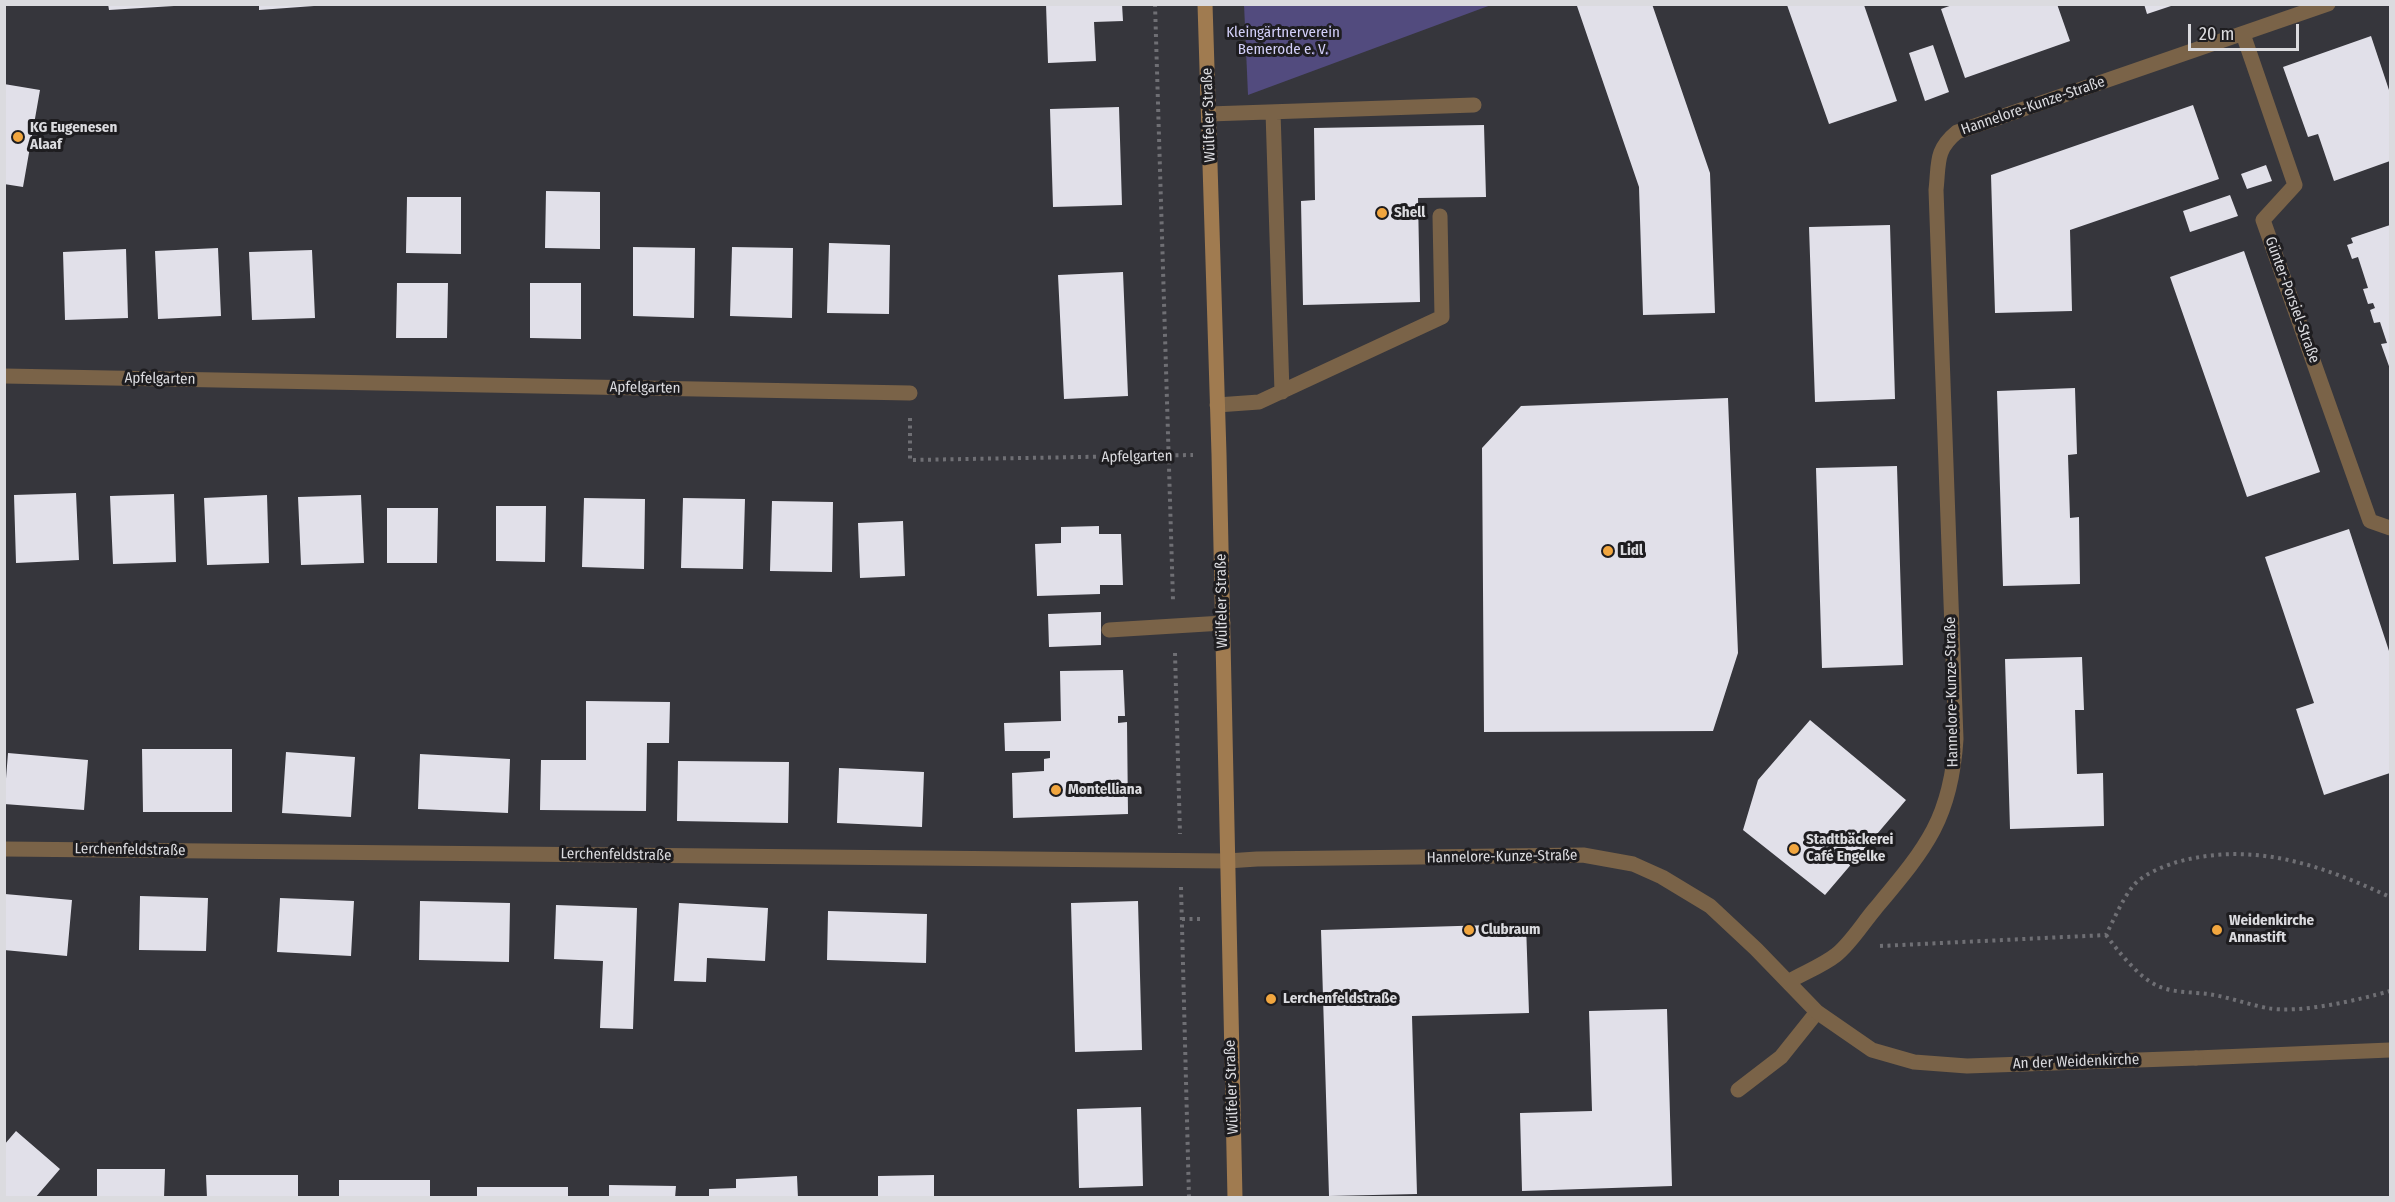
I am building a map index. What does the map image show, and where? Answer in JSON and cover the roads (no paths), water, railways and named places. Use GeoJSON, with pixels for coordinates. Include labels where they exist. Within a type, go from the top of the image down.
{"type":"FeatureCollection","features":[{"type":"Feature","properties":{"kind":"main road","name":"Wülfeler Straße"},"geometry":{"type":"LineString","coordinates":[[1205,4],[1220,454],[1235,1197]]}},
{"type":"Feature","properties":{"kind":"street","name":"Hannelore-Kunze-Straße"},"geometry":{"type":"LineString","coordinates":[[1227,861],[1583,855],[1633,864],[1662,877],[1710,906],[1756,948],[1788,982],[1836,954],[1912,865],[1933,834],[1948,799],[1954,772],[1956,739],[1936,190],[1940,153],[1944,142],[1957,132],[2328,4]]}},
{"type":"Feature","properties":{"kind":"street","name":"Günter-Porsiel-Straße"},"geometry":{"type":"LineString","coordinates":[[2243,34],[2295,185],[2263,220],[2370,521],[2391,528]]}},
{"type":"Feature","properties":{"kind":"street"},"geometry":{"type":"LineString","coordinates":[[1209,114],[1474,105]]}},
{"type":"Feature","properties":{"kind":"street"},"geometry":{"type":"LineString","coordinates":[[1273,112],[1282,392]]}},
{"type":"Feature","properties":{"kind":"street"},"geometry":{"type":"LineString","coordinates":[[1217,405],[1259,402],[1442,317],[1440,216]]}},
{"type":"Feature","properties":{"kind":"street","name":"Apfelgarten"},"geometry":{"type":"LineString","coordinates":[[4,376],[910,393]]}},
{"type":"Feature","properties":{"kind":"street"},"geometry":{"type":"LineString","coordinates":[[1108,630],[1223,623]]}},
{"type":"Feature","properties":{"kind":"street","name":"Lerchenfeldstraße"},"geometry":{"type":"LineString","coordinates":[[4,849],[1227,861]]}},
{"type":"Feature","properties":{"kind":"street","name":"An der Weidenkirche"},"geometry":{"type":"LineString","coordinates":[[1788,982],[1817,1012],[1872,1050],[1914,1062],[1967,1066],[2391,1050]]}},
{"type":"Feature","properties":{"kind":"street"},"geometry":{"type":"LineString","coordinates":[[1738,1090],[1781,1057],[1817,1012]]}},
{"type":"Feature","properties":{"kind":"place","name":"KG Eugenesen Alaaf"},"geometry":{"type":"Point","coordinates":[18,137]}},
{"type":"Feature","properties":{"kind":"place","name":"Shell"},"geometry":{"type":"Point","coordinates":[1382,213]}},
{"type":"Feature","properties":{"kind":"place","name":"Lidl"},"geometry":{"type":"Point","coordinates":[1608,551]}},
{"type":"Feature","properties":{"kind":"place","name":"Montelliana"},"geometry":{"type":"Point","coordinates":[1056,790]}},
{"type":"Feature","properties":{"kind":"place","name":"Stadtbäckerei Café Engelke"},"geometry":{"type":"Point","coordinates":[1794,849]}},
{"type":"Feature","properties":{"kind":"place","name":"Clubraum"},"geometry":{"type":"Point","coordinates":[1469,930]}},
{"type":"Feature","properties":{"kind":"place","name":"Weidenkirche Annastift"},"geometry":{"type":"Point","coordinates":[2217,930]}},
{"type":"Feature","properties":{"kind":"place","name":"Lerchenfeldstraße"},"geometry":{"type":"Point","coordinates":[1271,999]}},
{"type":"Feature","properties":{"kind":"park label","name":"Kleingärtnerverein Bemerode e. V."},"geometry":{"type":"Point","coordinates":[1283,42]}}]}
